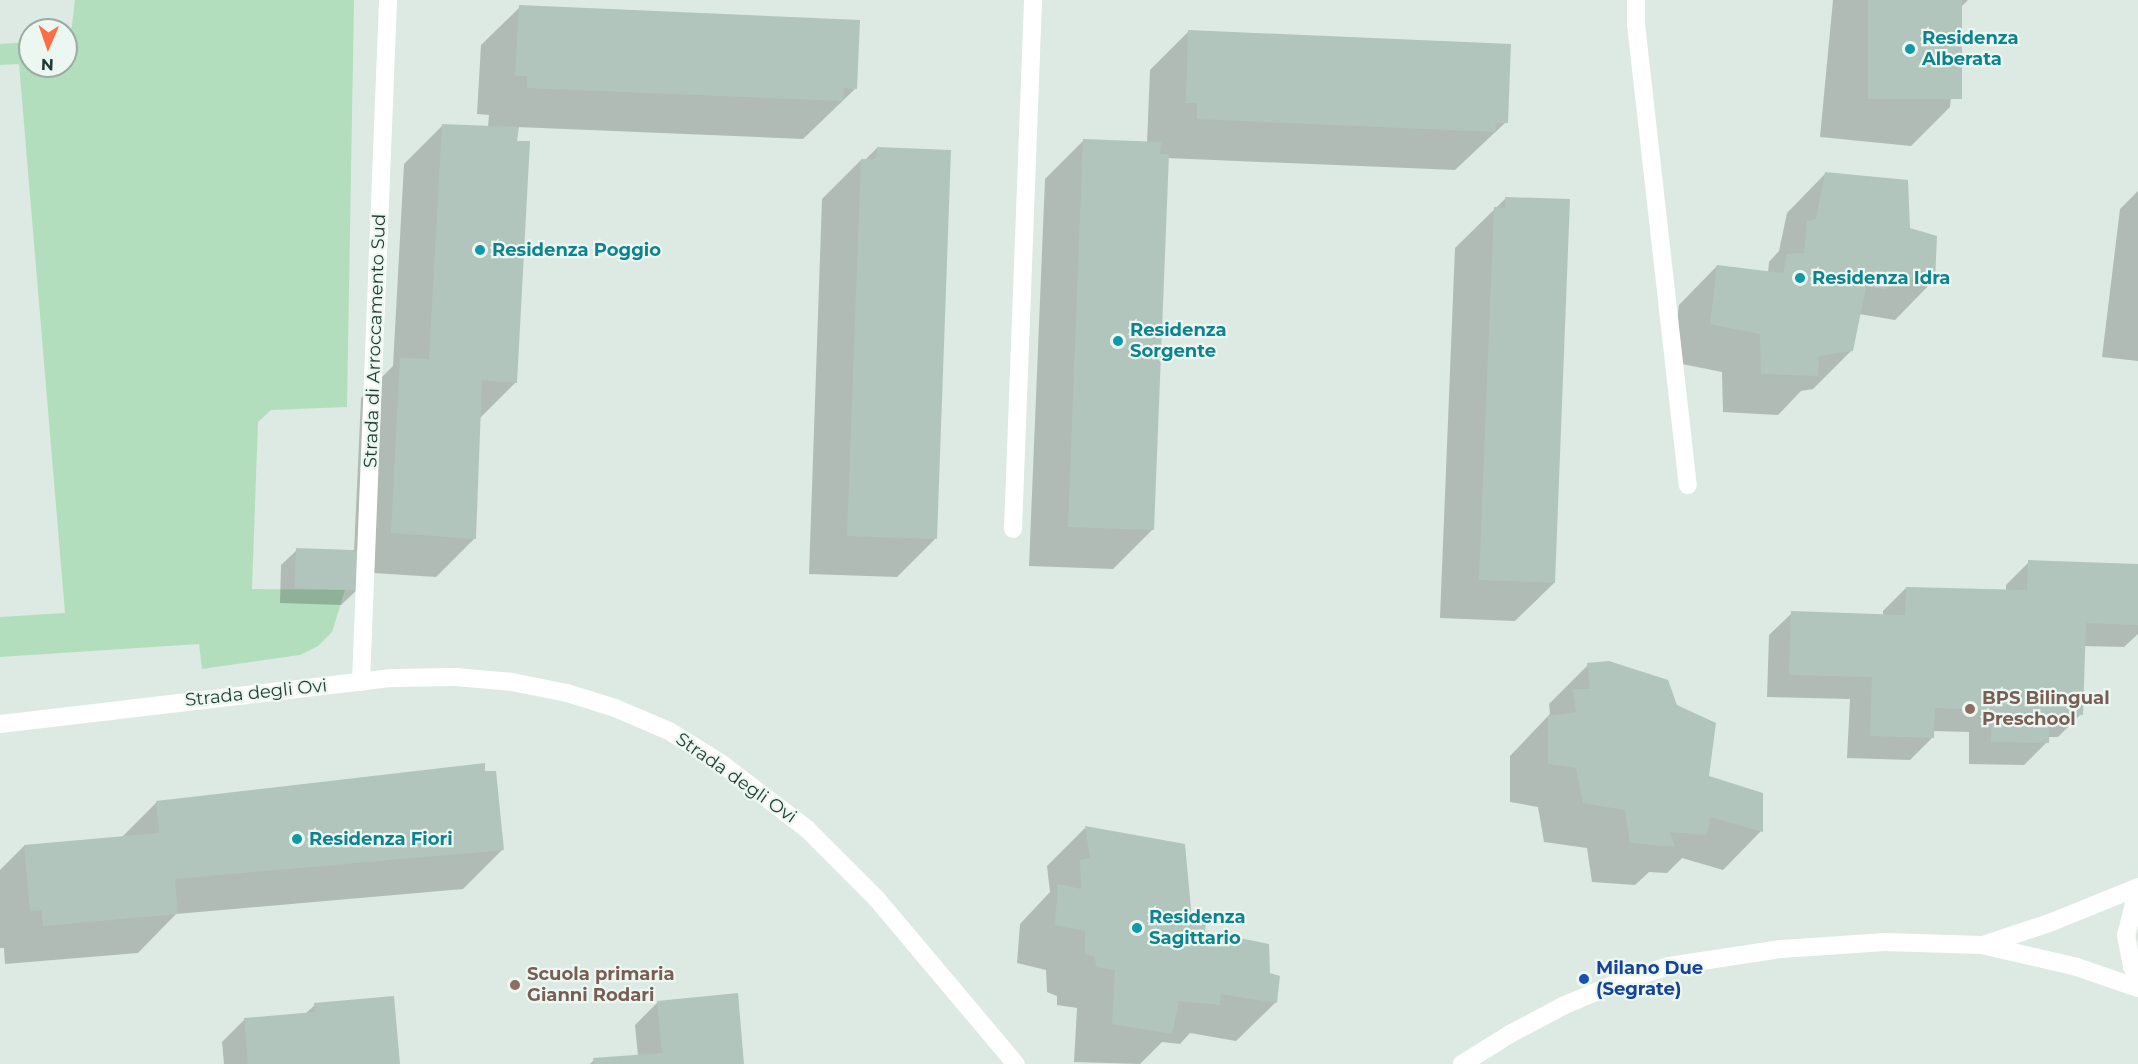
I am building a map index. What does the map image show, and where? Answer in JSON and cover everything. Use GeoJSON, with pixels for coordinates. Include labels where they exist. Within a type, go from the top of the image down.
{"type":"FeatureCollection","features":[{"type":"Feature","properties":{"kind":"street","name":"Strada di Arroccamento Sud"},"geometry":{"type":"LineString","coordinates":[[361,682],[388,0]]}},
{"type":"Feature","properties":{"kind":"street"},"geometry":{"type":"LineString","coordinates":[[1013,529],[1033,0]]}},
{"type":"Feature","properties":{"kind":"street"},"geometry":{"type":"LineString","coordinates":[[1636,0],[1636,24],[1688,485]]}},
{"type":"Feature","properties":{"kind":"street","name":"Strada degli Ovi"},"geometry":{"type":"LineString","coordinates":[[0,724],[361,682],[455,677],[512,682],[567,693],[606,705],[669,731],[773,800],[847,866],[1016,1064]]}},
{"type":"Feature","properties":{"kind":"street"},"geometry":{"type":"LineString","coordinates":[[1982,945],[2063,918],[2138,886]]}},
{"type":"Feature","properties":{"kind":"street"},"geometry":{"type":"LineString","coordinates":[[2138,899],[2134,904],[2126,935],[2132,967],[2138,976]]}},
{"type":"Feature","properties":{"kind":"street"},"geometry":{"type":"LineString","coordinates":[[1462,1064],[1510,1034],[1565,1005],[1617,983],[1669,966],[1727,956],[1838,944],[1982,945],[2077,967],[2138,988]]}},
{"type":"Feature","properties":{"kind":"green space"},"geometry":{"type":"Polygon","coordinates":[[[75,0],[354,0],[347,407],[271,410],[258,422],[252,589],[345,590],[332,632],[318,646],[300,655],[202,669],[199,644],[0,657],[0,617],[65,613],[20,78],[78,78],[78,18],[73,18],[75,0]]]}},
{"type":"Feature","properties":{"kind":"green space"},"geometry":{"type":"Polygon","coordinates":[[[18,43],[18,64],[0,65],[0,44],[18,43]]]}},
{"type":"Feature","properties":{"kind":"building","name":"Residenza Alberata"},"geometry":{"type":"Polygon","coordinates":[[[1868,0],[1962,0],[1962,99],[1868,99],[1868,0]]]}},
{"type":"Feature","properties":{"kind":"building"},"geometry":{"type":"Polygon","coordinates":[[[519,5],[860,20],[857,89],[844,88],[843,101],[527,88],[527,76],[515,76],[519,5]]]}},
{"type":"Feature","properties":{"kind":"building"},"geometry":{"type":"Polygon","coordinates":[[[1188,30],[1511,44],[1508,123],[1496,123],[1495,132],[1197,119],[1197,103],[1186,103],[1188,30]]]}},
{"type":"Feature","properties":{"kind":"building","name":"Residenza Poggio"},"geometry":{"type":"Polygon","coordinates":[[[442,124],[519,127],[517,141],[530,141],[517,383],[482,380],[476,539],[391,533],[400,358],[429,359],[442,124]]]}},
{"type":"Feature","properties":{"kind":"building","name":"Residenza Sorgente"},"geometry":{"type":"Polygon","coordinates":[[[1083,139],[1161,142],[1160,154],[1169,154],[1154,530],[1068,527],[1083,139]]]}},
{"type":"Feature","properties":{"kind":"building"},"geometry":{"type":"Polygon","coordinates":[[[877,147],[951,150],[937,539],[847,536],[861,159],[876,159],[877,147]]]}},
{"type":"Feature","properties":{"kind":"building","name":"Residenza Idra"},"geometry":{"type":"Polygon","coordinates":[[[1825,172],[1908,180],[1910,228],[1937,236],[1935,282],[1884,274],[1886,289],[1866,287],[1853,351],[1819,356],[1818,376],[1761,374],[1760,334],[1710,324],[1717,265],[1783,273],[1787,254],[1804,253],[1807,221],[1816,219],[1825,172]]]}},
{"type":"Feature","properties":{"kind":"building"},"geometry":{"type":"Polygon","coordinates":[[[1505,197],[1570,199],[1555,583],[1479,580],[1494,207],[1505,208],[1505,197]]]}},
{"type":"Feature","properties":{"kind":"building"},"geometry":{"type":"Polygon","coordinates":[[[296,548],[360,550],[359,590],[295,588],[296,548]]]}},
{"type":"Feature","properties":{"kind":"building"},"geometry":{"type":"Polygon","coordinates":[[[2028,560],[2138,564],[2138,625],[2086,623],[2083,715],[2050,714],[2049,743],[1991,742],[1992,710],[1935,708],[1934,738],[1870,736],[1872,677],[1789,675],[1791,611],[1905,615],[1906,587],[2027,590],[2028,560]]]}},
{"type":"Feature","properties":{"kind":"building"},"geometry":{"type":"Polygon","coordinates":[[[1609,661],[1668,680],[1677,705],[1716,723],[1709,776],[1763,793],[1763,832],[1710,817],[1707,835],[1670,832],[1675,847],[1630,843],[1625,810],[1583,803],[1576,768],[1548,764],[1548,716],[1576,712],[1573,689],[1590,689],[1587,663],[1609,661]]]}},
{"type":"Feature","properties":{"kind":"building","name":"Residenza Fiori"},"geometry":{"type":"Polygon","coordinates":[[[485,763],[485,771],[496,771],[504,850],[175,879],[178,914],[43,926],[42,910],[30,911],[24,845],[159,833],[156,801],[485,763]]]}},
{"type":"Feature","properties":{"kind":"building","name":"Residenza Sagittario"},"geometry":{"type":"Polygon","coordinates":[[[1085,826],[1185,844],[1192,920],[1206,921],[1205,931],[1269,944],[1270,973],[1280,976],[1277,1003],[1221,994],[1220,1005],[1179,1001],[1172,1034],[1112,1024],[1115,970],[1096,967],[1095,957],[1085,954],[1085,931],[1055,925],[1058,884],[1081,889],[1080,860],[1090,858],[1085,826]]]}},
{"type":"Feature","properties":{"kind":"building"},"geometry":{"type":"Polygon","coordinates":[[[738,993],[744,1064],[594,1064],[593,1058],[662,1053],[657,1001],[738,993]]]}},
{"type":"Feature","properties":{"kind":"building"},"geometry":{"type":"Polygon","coordinates":[[[394,996],[400,1064],[248,1064],[244,1018],[315,1012],[314,1003],[394,996]]]}},
{"type":"Feature","properties":{"kind":"place","name":"Residenza Alberata"},"geometry":{"type":"Point","coordinates":[1910,49]}},
{"type":"Feature","properties":{"kind":"place","name":"Residenza Poggio"},"geometry":{"type":"Point","coordinates":[480,250]}},
{"type":"Feature","properties":{"kind":"place","name":"Residenza Idra"},"geometry":{"type":"Point","coordinates":[1800,278]}},
{"type":"Feature","properties":{"kind":"place","name":"Residenza Sorgente"},"geometry":{"type":"Point","coordinates":[1118,341]}},
{"type":"Feature","properties":{"kind":"place","name":"BPS Bilingual Preschool"},"geometry":{"type":"Point","coordinates":[1970,709]}},
{"type":"Feature","properties":{"kind":"place","name":"Residenza Fiori"},"geometry":{"type":"Point","coordinates":[297,839]}},
{"type":"Feature","properties":{"kind":"place","name":"Residenza Sagittario"},"geometry":{"type":"Point","coordinates":[1137,928]}},
{"type":"Feature","properties":{"kind":"place","name":"Milano Due (Segrate)"},"geometry":{"type":"Point","coordinates":[1584,979]}},
{"type":"Feature","properties":{"kind":"place","name":"Scuola primaria Gianni Rodari"},"geometry":{"type":"Point","coordinates":[515,985]}}]}
